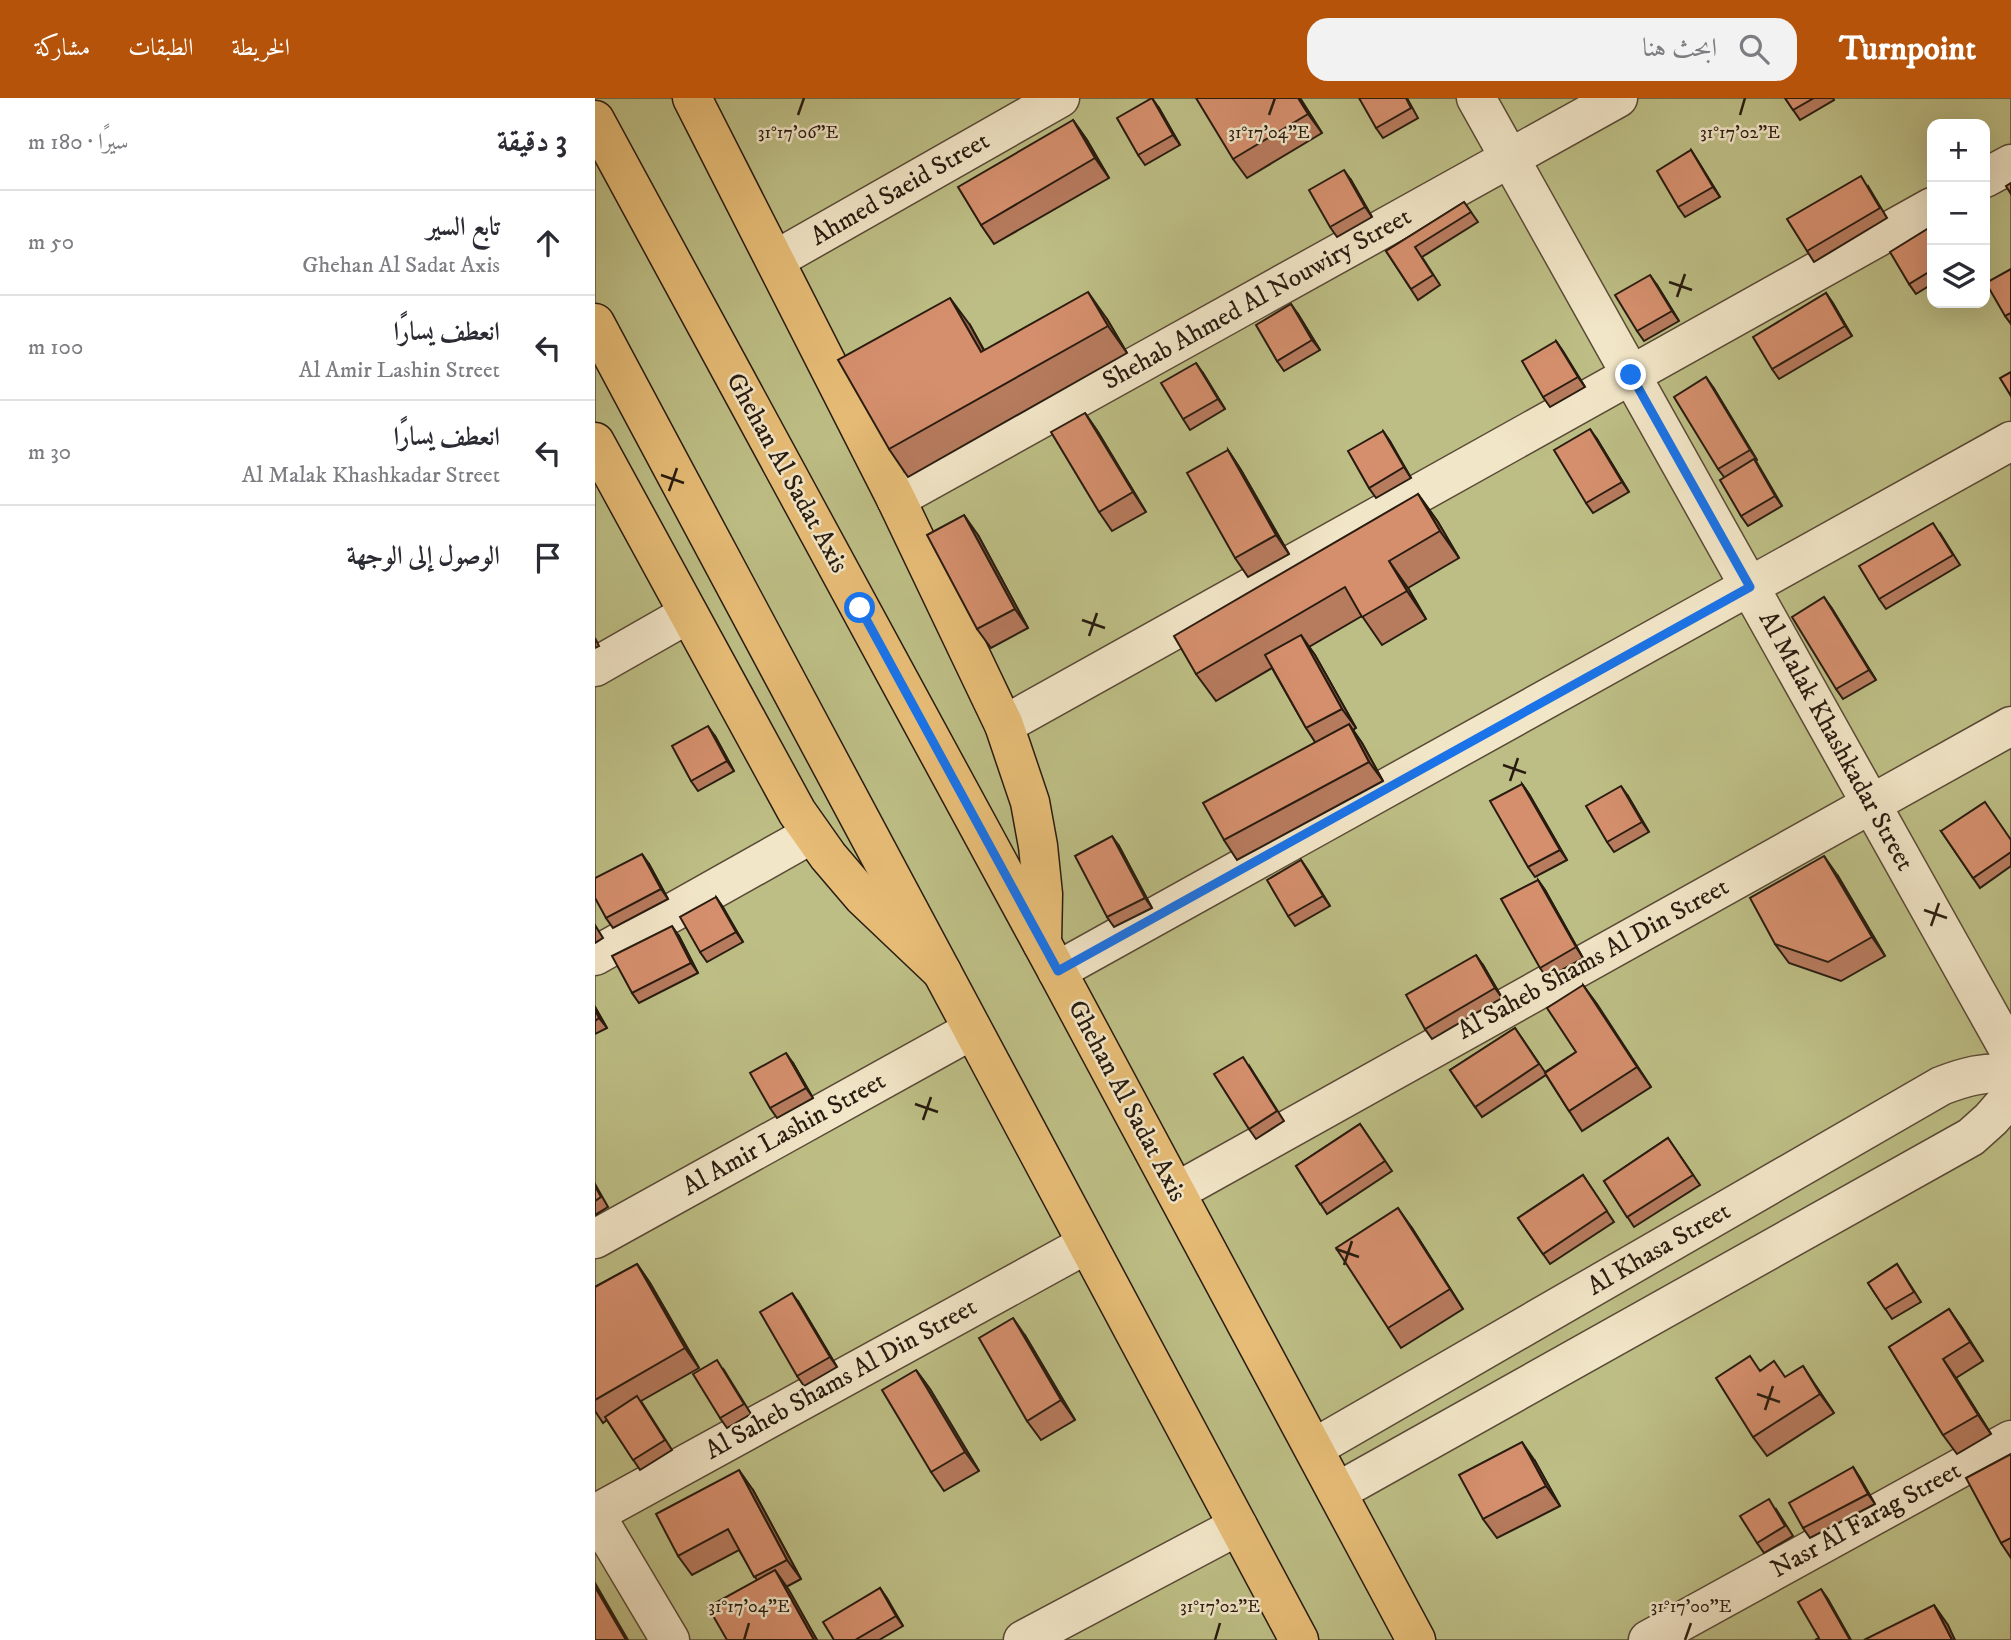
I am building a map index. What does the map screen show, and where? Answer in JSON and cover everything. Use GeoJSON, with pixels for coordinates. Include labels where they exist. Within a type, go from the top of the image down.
{"type":"FeatureCollection","features":[{"type":"Feature","properties":{"kind":"main road"},"geometry":{"type":"LineString","coordinates":[[692,98],[896,499],[1004,725],[1030,802],[1038,846],[1050,957]]}},
{"type":"Feature","properties":{"kind":"main road","name":"Ghehan Al Sadat Axis"},"geometry":{"type":"LineString","coordinates":[[595,120],[1050,957],[1416,1640]]}},
{"type":"Feature","properties":{"kind":"main road"},"geometry":{"type":"LineString","coordinates":[[595,323],[1299,1640]]}},
{"type":"Feature","properties":{"kind":"main road"},"geometry":{"type":"LineString","coordinates":[[595,442],[777,778],[811,834],[863,897],[942,972]]}},
{"type":"Feature","properties":{"kind":"street","name":"Ahmed Saeid Street"},"geometry":{"type":"LineString","coordinates":[[775,260],[1060,98]]}},
{"type":"Feature","properties":{"kind":"street","name":"Al Malak Khashkadar Street"},"geometry":{"type":"LineString","coordinates":[[1476,98],[2011,1054]]}},
{"type":"Feature","properties":{"kind":"street","name":"Shehab Ahmed Al Nouwiry Street"},"geometry":{"type":"LineString","coordinates":[[896,499],[1618,98]]}},
{"type":"Feature","properties":{"kind":"street"},"geometry":{"type":"LineString","coordinates":[[1990,175],[2011,164]]}},
{"type":"Feature","properties":{"kind":"street"},"geometry":{"type":"LineString","coordinates":[[1004,725],[1927,210]]}},
{"type":"Feature","properties":{"kind":"street"},"geometry":{"type":"LineString","coordinates":[[1050,957],[1750,587],[2011,441]]}},
{"type":"Feature","properties":{"kind":"street"},"geometry":{"type":"LineString","coordinates":[[595,667],[688,614]]}},
{"type":"Feature","properties":{"kind":"street","name":"Al Saheb Shams Al Din Street"},"geometry":{"type":"LineString","coordinates":[[1176,1192],[2011,726]]}},
{"type":"Feature","properties":{"kind":"street"},"geometry":{"type":"LineString","coordinates":[[595,956],[811,834]]}},
{"type":"Feature","properties":{"kind":"street","name":"Al Amir Lashin Street"},"geometry":{"type":"LineString","coordinates":[[595,1239],[972,1030]]}},
{"type":"Feature","properties":{"kind":"street","name":"Al Khasa Street"},"geometry":{"type":"LineString","coordinates":[[1314,1448],[1941,1086],[1967,1076],[1996,1072],[2011,1074]]}},
{"type":"Feature","properties":{"kind":"street","name":"Al Khasa Street"},"geometry":{"type":"LineString","coordinates":[[1336,1492],[1971,1137],[2011,1096]]}},
{"type":"Feature","properties":{"kind":"street","name":"Al Saheb Shams Al Din Street"},"geometry":{"type":"LineString","coordinates":[[595,1514],[1087,1244]]}},
{"type":"Feature","properties":{"kind":"street","name":"Nasr Al Farag Street"},"geometry":{"type":"LineString","coordinates":[[1648,1640],[2011,1440]]}},
{"type":"Feature","properties":{"kind":"street"},"geometry":{"type":"LineString","coordinates":[[595,1514],[670,1640]]}},
{"type":"Feature","properties":{"kind":"street"},"geometry":{"type":"LineString","coordinates":[[1023,1640],[1238,1526]]}},
{"type":"Feature","properties":{"kind":"green space"},"geometry":{"type":"Polygon","coordinates":[[[595,98],[2011,98],[2011,1640],[595,1640],[595,98]]]}},
{"type":"Feature","properties":{"kind":"building"},"geometry":{"type":"Polygon","coordinates":[[[1152,98],[1173,135],[1138,155],[1117,118],[1152,98]]]}},
{"type":"Feature","properties":{"kind":"building"},"geometry":{"type":"Polygon","coordinates":[[[1196,98],[1298,98],[1308,114],[1233,159],[1196,98]]]}},
{"type":"Feature","properties":{"kind":"building"},"geometry":{"type":"Polygon","coordinates":[[[1359,98],[1406,98],[1411,108],[1376,128],[1359,98]]]}},
{"type":"Feature","properties":{"kind":"building"},"geometry":{"type":"Polygon","coordinates":[[[1785,98],[1814,98],[1793,110],[1785,98]]]}},
{"type":"Feature","properties":{"kind":"building"},"geometry":{"type":"Polygon","coordinates":[[[1073,120],[1095,158],[981,225],[958,187],[1073,120]]]}},
{"type":"Feature","properties":{"kind":"building"},"geometry":{"type":"Polygon","coordinates":[[[1691,150],[1713,187],[1678,207],[1657,171],[1691,150]]]}},
{"type":"Feature","properties":{"kind":"building"},"geometry":{"type":"Polygon","coordinates":[[[1344,170],[1365,207],[1330,227],[1309,190],[1344,170]]]}},
{"type":"Feature","properties":{"kind":"building"},"geometry":{"type":"Polygon","coordinates":[[[1861,176],[1880,208],[1807,251],[1787,219],[1861,176]]]}},
{"type":"Feature","properties":{"kind":"building"},"geometry":{"type":"Polygon","coordinates":[[[1464,202],[1471,212],[1415,247],[1433,275],[1411,289],[1386,251],[1464,202]]]}},
{"type":"Feature","properties":{"kind":"building"},"geometry":{"type":"Polygon","coordinates":[[[1927,229],[1927,273],[1909,284],[1890,252],[1927,229]]]}},
{"type":"Feature","properties":{"kind":"building"},"geometry":{"type":"Polygon","coordinates":[[[2011,269],[2011,313],[2005,316],[1990,290],[1990,281],[2011,269]]]}},
{"type":"Feature","properties":{"kind":"building"},"geometry":{"type":"Polygon","coordinates":[[[1650,275],[1672,311],[1637,331],[1615,295],[1650,275]]]}},
{"type":"Feature","properties":{"kind":"building"},"geometry":{"type":"Polygon","coordinates":[[[1088,292],[1108,326],[889,449],[838,360],[950,298],[981,352],[1088,292]]]}},
{"type":"Feature","properties":{"kind":"building"},"geometry":{"type":"Polygon","coordinates":[[[1826,293],[1845,326],[1772,369],[1753,337],[1826,293]]]}},
{"type":"Feature","properties":{"kind":"building"},"geometry":{"type":"Polygon","coordinates":[[[1291,304],[1312,340],[1277,361],[1256,325],[1291,304]]]}},
{"type":"Feature","properties":{"kind":"building"},"geometry":{"type":"Polygon","coordinates":[[[1556,341],[1578,377],[1543,397],[1522,361],[1556,341]]]}},
{"type":"Feature","properties":{"kind":"building"},"geometry":{"type":"Polygon","coordinates":[[[1196,363],[1218,399],[1183,419],[1161,383],[1196,363]]]}},
{"type":"Feature","properties":{"kind":"building"},"geometry":{"type":"Polygon","coordinates":[[[2011,372],[2011,396],[2000,378],[2011,372]]]}},
{"type":"Feature","properties":{"kind":"building"},"geometry":{"type":"Polygon","coordinates":[[[1706,377],[1750,450],[1718,469],[1674,397],[1706,377]]]}},
{"type":"Feature","properties":{"kind":"building"},"geometry":{"type":"Polygon","coordinates":[[[1085,413],[1133,492],[1099,512],[1051,432],[1085,413]]]}},
{"type":"Feature","properties":{"kind":"building"},"geometry":{"type":"Polygon","coordinates":[[[1590,429],[1622,482],[1586,503],[1554,450],[1590,429]]]}},
{"type":"Feature","properties":{"kind":"building"},"geometry":{"type":"Polygon","coordinates":[[[1383,431],[1404,467],[1369,488],[1348,451],[1383,431]]]}},
{"type":"Feature","properties":{"kind":"building"},"geometry":{"type":"Polygon","coordinates":[[[1228,450],[1276,535],[1235,558],[1187,473],[1228,450]]]}},
{"type":"Feature","properties":{"kind":"building"},"geometry":{"type":"Polygon","coordinates":[[[1754,459],[1775,496],[1741,516],[1720,480],[1754,459]]]}},
{"type":"Feature","properties":{"kind":"building"},"geometry":{"type":"Polygon","coordinates":[[[1418,494],[1440,531],[1389,561],[1407,591],[1362,617],[1345,587],[1196,674],[1174,636],[1418,494]]]}},
{"type":"Feature","properties":{"kind":"building"},"geometry":{"type":"Polygon","coordinates":[[[964,515],[1015,609],[977,629],[927,535],[964,515]]]}},
{"type":"Feature","properties":{"kind":"building"},"geometry":{"type":"Polygon","coordinates":[[[1933,523],[1953,555],[1879,599],[1859,566],[1933,523]]]}},
{"type":"Feature","properties":{"kind":"building"},"geometry":{"type":"Polygon","coordinates":[[[1824,597],[1869,670],[1836,689],[1792,617],[1824,597]]]}},
{"type":"Feature","properties":{"kind":"building"},"geometry":{"type":"Polygon","coordinates":[[[1301,635],[1342,709],[1306,728],[1265,655],[1301,635]]]}},
{"type":"Feature","properties":{"kind":"building"},"geometry":{"type":"Polygon","coordinates":[[[1349,724],[1369,762],[1224,840],[1203,803],[1349,724]]]}},
{"type":"Feature","properties":{"kind":"building"},"geometry":{"type":"Polygon","coordinates":[[[708,726],[727,761],[691,781],[672,746],[708,726]]]}},
{"type":"Feature","properties":{"kind":"building"},"geometry":{"type":"Polygon","coordinates":[[[1522,784],[1560,850],[1528,867],[1490,801],[1522,784]]]}},
{"type":"Feature","properties":{"kind":"building"},"geometry":{"type":"Polygon","coordinates":[[[1621,786],[1642,822],[1607,842],[1586,806],[1621,786]]]}},
{"type":"Feature","properties":{"kind":"building"},"geometry":{"type":"Polygon","coordinates":[[[1985,802],[2011,840],[2011,852],[1973,878],[1941,831],[1985,802]]]}},
{"type":"Feature","properties":{"kind":"building"},"geometry":{"type":"Polygon","coordinates":[[[1112,836],[1145,898],[1107,917],[1075,856],[1112,836]]]}},
{"type":"Feature","properties":{"kind":"building"},"geometry":{"type":"Polygon","coordinates":[[[642,854],[661,889],[606,918],[595,898],[595,878],[642,854]]]}},
{"type":"Feature","properties":{"kind":"building"},"geometry":{"type":"Polygon","coordinates":[[[1824,856],[1872,937],[1828,962],[1775,944],[1750,898],[1824,856]]]}},
{"type":"Feature","properties":{"kind":"building"},"geometry":{"type":"Polygon","coordinates":[[[1301,860],[1323,896],[1288,916],[1267,880],[1301,860]]]}},
{"type":"Feature","properties":{"kind":"building"},"geometry":{"type":"Polygon","coordinates":[[[1538,880],[1576,947],[1540,968],[1501,899],[1538,880]]]}},
{"type":"Feature","properties":{"kind":"building"},"geometry":{"type":"Polygon","coordinates":[[[716,897],[736,932],[700,952],[680,917],[716,897]]]}},
{"type":"Feature","properties":{"kind":"building"},"geometry":{"type":"Polygon","coordinates":[[[672,926],[691,963],[632,993],[612,956],[672,926]]]}},
{"type":"Feature","properties":{"kind":"building"},"geometry":{"type":"Polygon","coordinates":[[[1476,955],[1495,988],[1425,1029],[1406,995],[1476,955]]]}},
{"type":"Feature","properties":{"kind":"building"},"geometry":{"type":"Polygon","coordinates":[[[1583,985],[1637,1067],[1569,1111],[1545,1073],[1576,1052],[1547,1008],[1583,985]]]}},
{"type":"Feature","properties":{"kind":"building"},"geometry":{"type":"Polygon","coordinates":[[[1515,1028],[1539,1064],[1475,1107],[1450,1070],[1515,1028]]]}},
{"type":"Feature","properties":{"kind":"building"},"geometry":{"type":"Polygon","coordinates":[[[786,1053],[806,1088],[770,1108],[750,1073],[786,1053]]]}},
{"type":"Feature","properties":{"kind":"building"},"geometry":{"type":"Polygon","coordinates":[[[1243,1057],[1277,1111],[1249,1129],[1214,1074],[1243,1057]]]}},
{"type":"Feature","properties":{"kind":"building"},"geometry":{"type":"Polygon","coordinates":[[[1360,1124],[1385,1161],[1320,1204],[1296,1166],[1360,1124]]]}},
{"type":"Feature","properties":{"kind":"building"},"geometry":{"type":"Polygon","coordinates":[[[1668,1138],[1693,1175],[1627,1217],[1604,1181],[1668,1138]]]}},
{"type":"Feature","properties":{"kind":"building"},"geometry":{"type":"Polygon","coordinates":[[[1583,1175],[1607,1211],[1543,1254],[1518,1218],[1583,1175]]]}},
{"type":"Feature","properties":{"kind":"building"},"geometry":{"type":"Polygon","coordinates":[[[595,1186],[601,1197],[595,1201],[595,1186]]]}},
{"type":"Feature","properties":{"kind":"building"},"geometry":{"type":"Polygon","coordinates":[[[1398,1208],[1450,1289],[1388,1328],[1336,1248],[1398,1208]]]}},
{"type":"Feature","properties":{"kind":"building"},"geometry":{"type":"Polygon","coordinates":[[[637,1264],[685,1348],[595,1400],[595,1287],[637,1264]]]}},
{"type":"Feature","properties":{"kind":"building"},"geometry":{"type":"Polygon","coordinates":[[[1897,1264],[1914,1292],[1885,1309],[1868,1283],[1897,1264]]]}},
{"type":"Feature","properties":{"kind":"building"},"geometry":{"type":"Polygon","coordinates":[[[792,1293],[830,1357],[797,1376],[760,1312],[792,1293]]]}},
{"type":"Feature","properties":{"kind":"building"},"geometry":{"type":"Polygon","coordinates":[[[1949,1309],[1970,1342],[1943,1359],[1978,1415],[1943,1435],[1889,1347],[1949,1309]]]}},
{"type":"Feature","properties":{"kind":"building"},"geometry":{"type":"Polygon","coordinates":[[[1013,1318],[1061,1400],[1027,1421],[979,1338],[1013,1318]]]}},
{"type":"Feature","properties":{"kind":"building"},"geometry":{"type":"Polygon","coordinates":[[[1750,1356],[1760,1371],[1774,1361],[1785,1377],[1803,1366],[1820,1394],[1753,1437],[1716,1378],[1750,1356]]]}},
{"type":"Feature","properties":{"kind":"building"},"geometry":{"type":"Polygon","coordinates":[[[717,1360],[744,1404],[720,1418],[693,1374],[717,1360]]]}},
{"type":"Feature","properties":{"kind":"building"},"geometry":{"type":"Polygon","coordinates":[[[916,1370],[965,1452],[931,1472],[882,1390],[916,1370]]]}},
{"type":"Feature","properties":{"kind":"building"},"geometry":{"type":"Polygon","coordinates":[[[637,1396],[665,1440],[633,1460],[605,1417],[637,1396]]]}},
{"type":"Feature","properties":{"kind":"building"},"geometry":{"type":"Polygon","coordinates":[[[1522,1442],[1546,1486],[1483,1519],[1459,1475],[1522,1442]]]}},
{"type":"Feature","properties":{"kind":"building"},"geometry":{"type":"Polygon","coordinates":[[[2011,1454],[2011,1538],[2001,1543],[1966,1478],[2011,1454]]]}},
{"type":"Feature","properties":{"kind":"building"},"geometry":{"type":"Polygon","coordinates":[[[1853,1467],[1868,1494],[1803,1528],[1789,1503],[1853,1467]]]}},
{"type":"Feature","properties":{"kind":"building"},"geometry":{"type":"Polygon","coordinates":[[[739,1470],[787,1560],[754,1577],[728,1529],[678,1556],[656,1514],[739,1470]]]}},
{"type":"Feature","properties":{"kind":"building"},"geometry":{"type":"Polygon","coordinates":[[[1769,1499],[1785,1526],[1757,1543],[1740,1516],[1769,1499]]]}},
{"type":"Feature","properties":{"kind":"building"},"geometry":{"type":"Polygon","coordinates":[[[775,1570],[814,1640],[727,1640],[708,1607],[775,1570]]]}},
{"type":"Feature","properties":{"kind":"building"},"geometry":{"type":"Polygon","coordinates":[[[595,1587],[626,1640],[595,1640],[595,1587]]]}},
{"type":"Feature","properties":{"kind":"building"},"geometry":{"type":"Polygon","coordinates":[[[880,1588],[896,1616],[855,1640],[834,1640],[823,1622],[880,1588]]]}},
{"type":"Feature","properties":{"kind":"building"},"geometry":{"type":"Polygon","coordinates":[[[1821,1589],[1850,1640],[1815,1640],[1819,1638],[1798,1602],[1821,1589]]]}},
{"type":"Feature","properties":{"kind":"building"},"geometry":{"type":"Polygon","coordinates":[[[1934,1605],[1952,1640],[1864,1640],[1934,1605]]]}},
{"type":"Feature","properties":{"kind":"route"},"geometry":{"type":"LineString","coordinates":[[860,608],[1058,971],[1750,587],[1631,375]]}}]}
